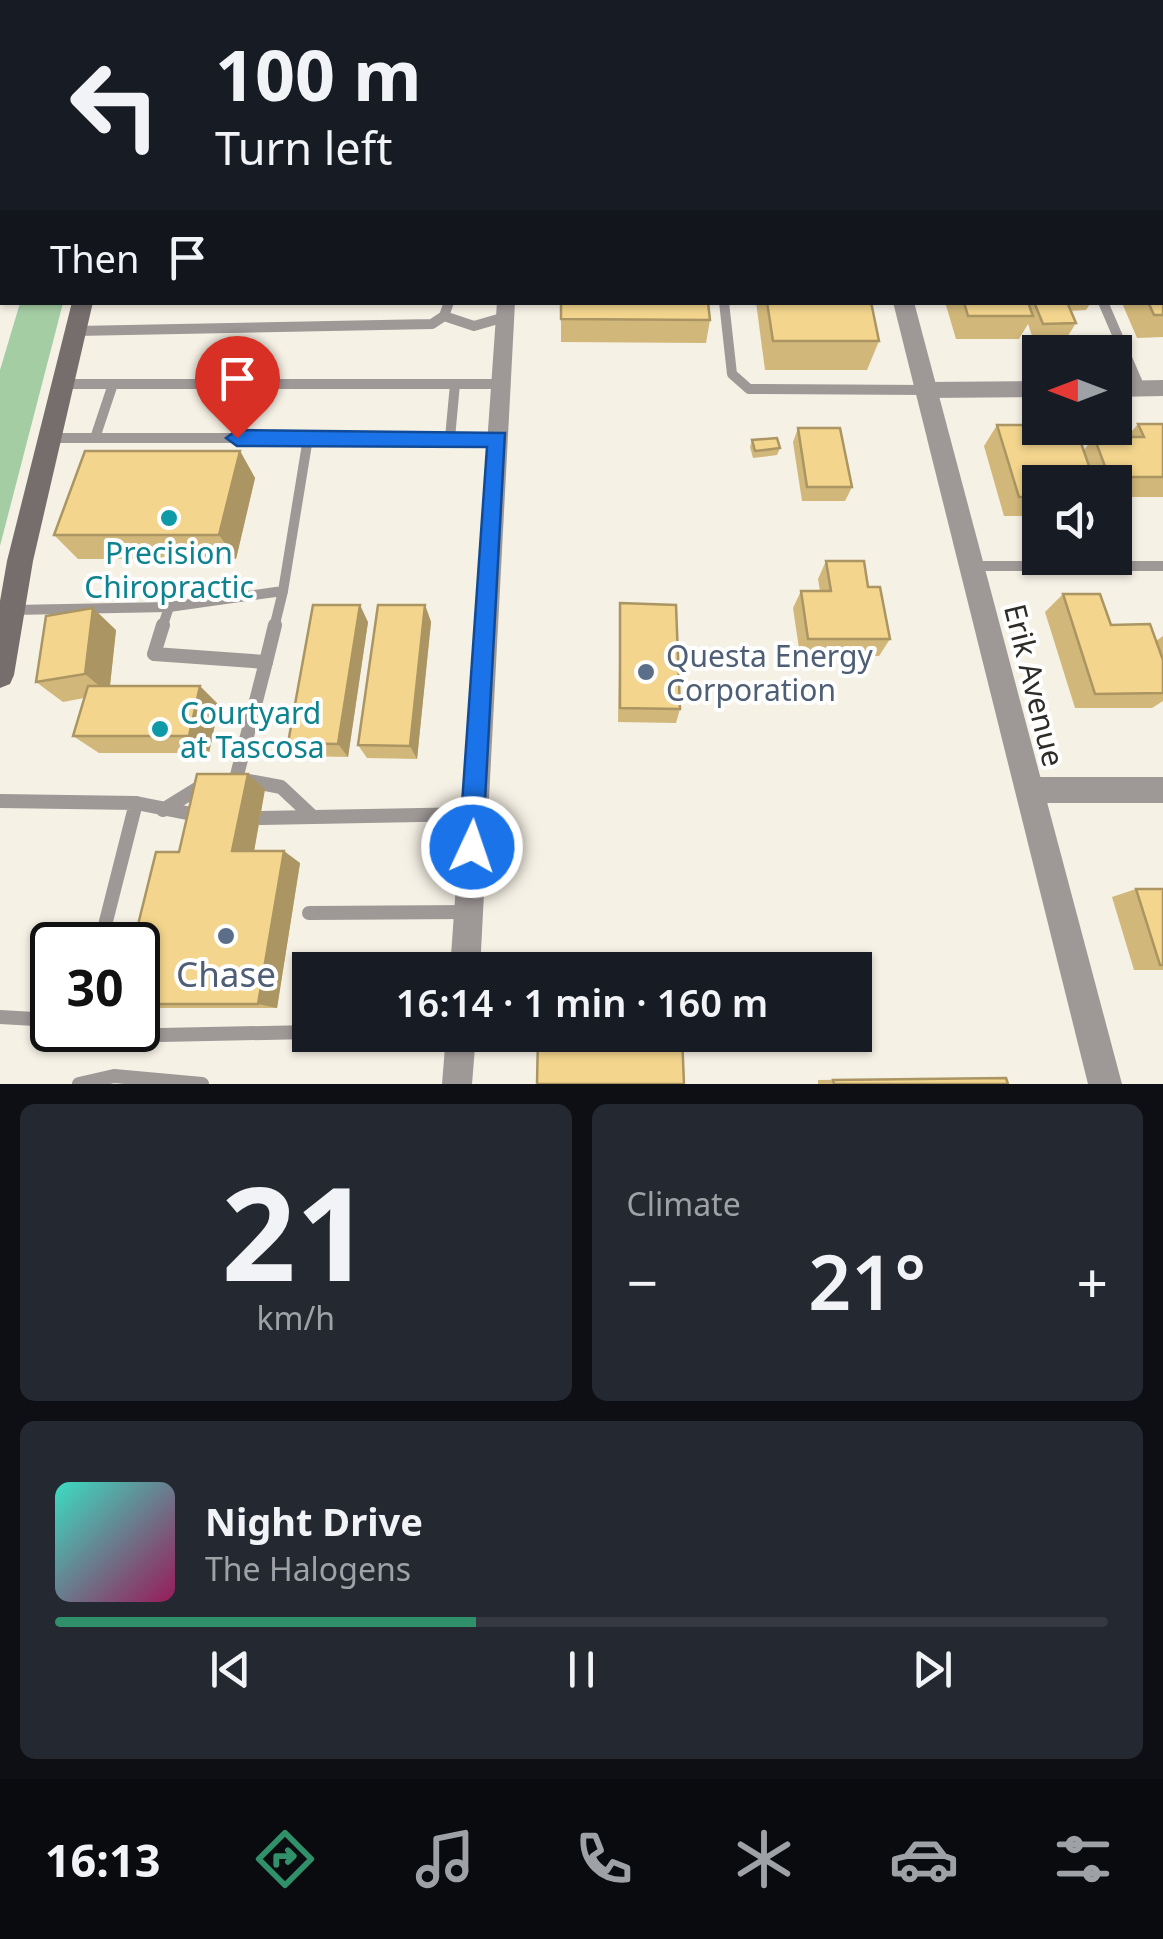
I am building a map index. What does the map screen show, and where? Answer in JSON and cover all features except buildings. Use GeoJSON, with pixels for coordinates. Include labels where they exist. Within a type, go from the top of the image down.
{"type":"FeatureCollection","features":[{"type":"Feature","properties":{"kind":"main road"},"geometry":{"type":"LineString","coordinates":[[0,676],[10,610],[82,305]]}},
{"type":"Feature","properties":{"kind":"street","name":"Erik Avenue"},"geometry":{"type":"LineString","coordinates":[[904,305],[1105,1084]]}},
{"type":"Feature","properties":{"kind":"street"},"geometry":{"type":"LineString","coordinates":[[465,952],[506,310]]}},
{"type":"Feature","properties":{"kind":"street"},"geometry":{"type":"LineString","coordinates":[[1132,388],[1163,388]]}},
{"type":"Feature","properties":{"kind":"street"},"geometry":{"type":"LineString","coordinates":[[926,390],[1022,389]]}},
{"type":"Feature","properties":{"kind":"street"},"geometry":{"type":"LineString","coordinates":[[1029,790],[1163,790]]}},
{"type":"Feature","properties":{"kind":"street"},"geometry":{"type":"LineString","coordinates":[[457,1084],[459,1052]]}},
{"type":"Feature","properties":{"kind":"lane"},"geometry":{"type":"LineString","coordinates":[[76,330],[432,324],[444,316],[448,305]]}},
{"type":"Feature","properties":{"kind":"lane"},"geometry":{"type":"LineString","coordinates":[[724,305],[732,374],[750,390],[926,390]]}},
{"type":"Feature","properties":{"kind":"lane"},"geometry":{"type":"LineString","coordinates":[[1105,305],[1140,388]]}},
{"type":"Feature","properties":{"kind":"lane"},"geometry":{"type":"LineString","coordinates":[[444,316],[464,328],[506,310]]}},
{"type":"Feature","properties":{"kind":"lane"},"geometry":{"type":"LineString","coordinates":[[62,384],[501,384]]}},
{"type":"Feature","properties":{"kind":"lane"},"geometry":{"type":"LineString","coordinates":[[95,438],[113,384]]}},
{"type":"Feature","properties":{"kind":"lane"},"geometry":{"type":"LineString","coordinates":[[450,438],[455,384]]}},
{"type":"Feature","properties":{"kind":"lane"},"geometry":{"type":"LineString","coordinates":[[49,438],[498,438]]}},
{"type":"Feature","properties":{"kind":"lane"},"geometry":{"type":"LineString","coordinates":[[236,779],[283,591],[308,438]]}},
{"type":"Feature","properties":{"kind":"lane"},"geometry":{"type":"LineString","coordinates":[[971,566],[1163,566]]}},
{"type":"Feature","properties":{"kind":"lane"},"geometry":{"type":"LineString","coordinates":[[10,610],[169,607],[283,591]]}},
{"type":"Feature","properties":{"kind":"lane"},"geometry":{"type":"LineString","coordinates":[[169,607],[154,654],[266,662]]}},
{"type":"Feature","properties":{"kind":"lane"},"geometry":{"type":"LineString","coordinates":[[163,810],[198,785],[268,777],[313,817]]}},
{"type":"Feature","properties":{"kind":"lane"},"geometry":{"type":"LineString","coordinates":[[0,801],[136,803],[211,817]]}},
{"type":"Feature","properties":{"kind":"lane"},"geometry":{"type":"LineString","coordinates":[[106,922],[136,803]]}},
{"type":"Feature","properties":{"kind":"lane"},"geometry":{"type":"LineString","coordinates":[[260,818],[474,814]]}},
{"type":"Feature","properties":{"kind":"lane"},"geometry":{"type":"LineString","coordinates":[[309,913],[468,912]]}},
{"type":"Feature","properties":{"kind":"lane"},"geometry":{"type":"LineString","coordinates":[[0,1017],[30,1019]]}},
{"type":"Feature","properties":{"kind":"lane"},"geometry":{"type":"LineString","coordinates":[[160,1035],[292,1032]]}},
{"type":"Feature","properties":{"kind":"lane"},"geometry":{"type":"LineString","coordinates":[[79,1084],[114,1076],[202,1082]]}},
{"type":"Feature","properties":{"kind":"green space"},"geometry":{"type":"Polygon","coordinates":[[[19,305],[62,305],[0,546],[0,370],[19,305]]]}},
{"type":"Feature","properties":{"kind":"place","name":"Precision Chiropractic"},"geometry":{"type":"Point","coordinates":[169,518]}},
{"type":"Feature","properties":{"kind":"place","name":"Questa Energy Corporation"},"geometry":{"type":"Point","coordinates":[646,672]}},
{"type":"Feature","properties":{"kind":"place","name":"Courtyard at Tascosa"},"geometry":{"type":"Point","coordinates":[160,729]}},
{"type":"Feature","properties":{"kind":"place","name":"Chase"},"geometry":{"type":"Point","coordinates":[226,936]}},
{"type":"Feature","properties":{"kind":"route"},"geometry":{"type":"LineString","coordinates":[[237,438],[498,438],[472,847]]}}]}
